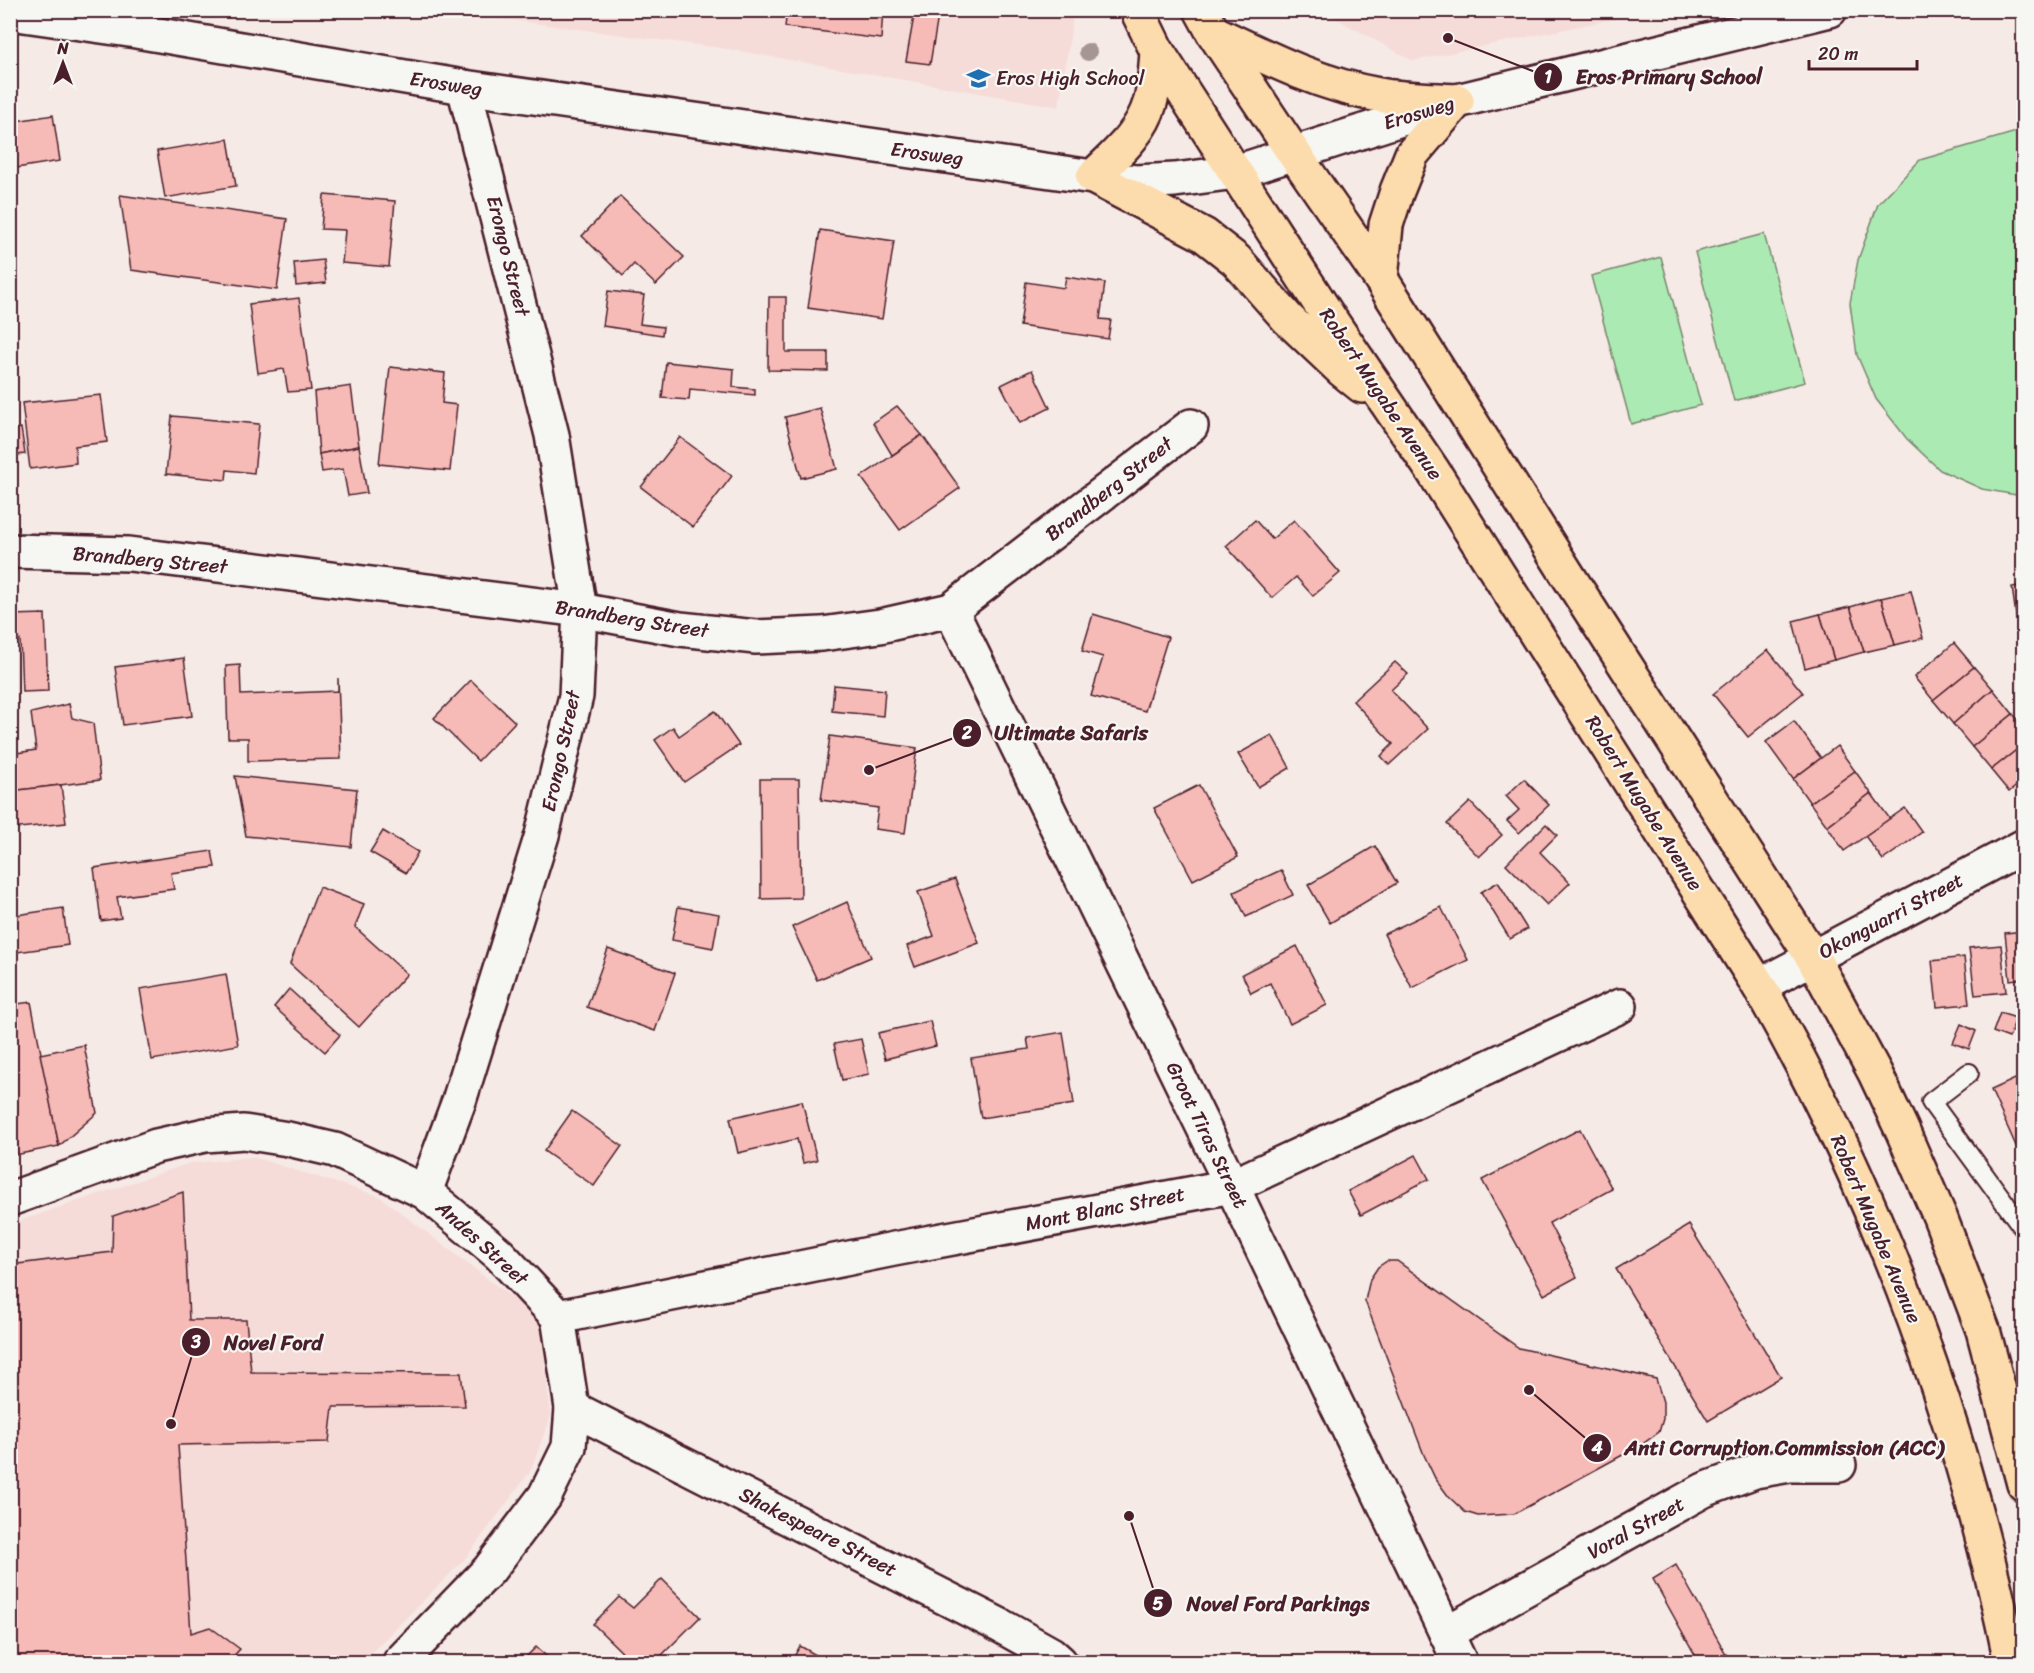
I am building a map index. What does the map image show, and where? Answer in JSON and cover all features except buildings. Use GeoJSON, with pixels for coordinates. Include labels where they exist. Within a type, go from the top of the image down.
{"type":"FeatureCollection","features":[{"type":"Feature","properties":{"kind":"main road","name":"Robert Mugabe Avenue"},"geometry":{"type":"LineString","coordinates":[[1137,10],[1157,51],[1332,322],[1394,412],[1516,600],[1759,986],[1794,1048],[1859,1181],[1922,1338],[1947,1414],[2004,1627],[2011,1662]]}},
{"type":"Feature","properties":{"kind":"main road"},"geometry":{"type":"LineString","coordinates":[[1207,21],[1287,68],[1330,82],[1379,95],[1457,101]]}},
{"type":"Feature","properties":{"kind":"main road"},"geometry":{"type":"LineString","coordinates":[[1207,21],[1293,152],[1381,279],[1814,958],[1875,1073],[1940,1217],[1983,1330],[2024,1484]]}},
{"type":"Feature","properties":{"kind":"main road"},"geometry":{"type":"LineString","coordinates":[[1157,51],[1152,94],[1140,125],[1128,142],[1093,177],[1204,235],[1236,260],[1288,318],[1342,370],[1394,412]]}},
{"type":"Feature","properties":{"kind":"main road"},"geometry":{"type":"LineString","coordinates":[[1381,279],[1386,225],[1412,154],[1457,101]]}},
{"type":"Feature","properties":{"kind":"main road"},"geometry":{"type":"LineString","coordinates":[[2011,1433],[2024,1466]]}},
{"type":"Feature","properties":{"kind":"street","name":"Erosweg"},"geometry":{"type":"LineString","coordinates":[[10,13],[136,31],[464,87],[1135,182],[1175,180],[1236,171],[1457,101],[1830,10]]}},
{"type":"Feature","properties":{"kind":"street","name":"Erongo Street"},"geometry":{"type":"LineString","coordinates":[[425,1192],[459,1101],[542,835],[576,696],[580,610],[552,435],[464,87]]}},
{"type":"Feature","properties":{"kind":"street","name":"Brandberg Street"},"geometry":{"type":"LineString","coordinates":[[10,551],[129,554],[580,610],[680,629],[756,637],[822,634],[880,626],[951,610],[1191,426]]}},
{"type":"Feature","properties":{"kind":"street","name":"Groot Tiras Street"},"geometry":{"type":"LineString","coordinates":[[951,610],[1232,1186],[1460,1662]]}},
{"type":"Feature","properties":{"kind":"street","name":"Okonguarri Street"},"geometry":{"type":"LineString","coordinates":[[1759,986],[2024,846]]}},
{"type":"Feature","properties":{"kind":"street","name":"Mont Blanc Street"},"geometry":{"type":"LineString","coordinates":[[558,1317],[894,1249],[1232,1186],[1620,1006]]}},
{"type":"Feature","properties":{"kind":"street","name":"Andes Street"},"geometry":{"type":"LineString","coordinates":[[10,1199],[156,1146],[205,1135],[244,1132],[288,1139],[335,1150],[425,1192],[499,1254],[558,1317]]}},
{"type":"Feature","properties":{"kind":"street"},"geometry":{"type":"LineString","coordinates":[[400,1662],[489,1570],[545,1496],[569,1447],[572,1408],[567,1363],[558,1317]]}},
{"type":"Feature","properties":{"kind":"street","name":"Shakespeare Street"},"geometry":{"type":"LineString","coordinates":[[572,1408],[1001,1626],[1051,1654],[1060,1662]]}},
{"type":"Feature","properties":{"kind":"street","name":"Voral Street"},"geometry":{"type":"LineString","coordinates":[[1446,1633],[1704,1490],[1755,1471],[1790,1465],[1839,1465]]}},
{"type":"Feature","properties":{"kind":"lane"},"geometry":{"type":"LineString","coordinates":[[1969,1073],[1931,1102],[2024,1229]]}},
{"type":"Feature","properties":{"kind":"path"},"geometry":{"type":"LineString","coordinates":[[1930,10],[1933,20]]}},
{"type":"Feature","properties":{"kind":"shaded area"},"geometry":{"type":"Polygon","coordinates":[[[1322,10],[1652,11],[1413,61],[1322,10]]]}},
{"type":"Feature","properties":{"kind":"shaded area","name":"Eros High School"},"geometry":{"type":"Polygon","coordinates":[[[442,11],[1074,11],[1059,107],[727,49],[442,11]]]}},
{"type":"Feature","properties":{"kind":"shaded area"},"geometry":{"type":"Polygon","coordinates":[[[253,1157],[379,1196],[539,1318],[551,1416],[530,1472],[465,1559],[362,1662],[11,1662],[10,1224],[190,1163],[253,1157]]]}},
{"type":"Feature","properties":{"kind":"green space"},"geometry":{"type":"Polygon","coordinates":[[[2023,130],[2024,496],[2022,496],[1982,489],[1940,470],[1907,439],[1876,399],[1857,355],[1850,303],[1858,260],[1878,204],[1920,160],[2023,130]]]}},
{"type":"Feature","properties":{"kind":"green space"},"geometry":{"type":"Polygon","coordinates":[[[1764,234],[1805,382],[1734,401],[1695,252],[1764,234]]]}},
{"type":"Feature","properties":{"kind":"green space"},"geometry":{"type":"Polygon","coordinates":[[[1661,257],[1701,405],[1631,424],[1591,276],[1661,257]]]}},
{"type":"Feature","properties":{"kind":"place","name":"Eros Primary School"},"geometry":{"type":"Point","coordinates":[1448,38]}},
{"type":"Feature","properties":{"kind":"place","name":"Eros High School"},"geometry":{"type":"Point","coordinates":[978,78]}},
{"type":"Feature","properties":{"kind":"place","name":"Ultimate Safaris"},"geometry":{"type":"Point","coordinates":[869,770]}},
{"type":"Feature","properties":{"kind":"place","name":"Anti Corruption Commission (ACC)"},"geometry":{"type":"Point","coordinates":[1529,1390]}},
{"type":"Feature","properties":{"kind":"place","name":"Novel Ford"},"geometry":{"type":"Point","coordinates":[171,1424]}},
{"type":"Feature","properties":{"kind":"place","name":"Novel Ford Parkings"},"geometry":{"type":"Point","coordinates":[1129,1516]}}]}
